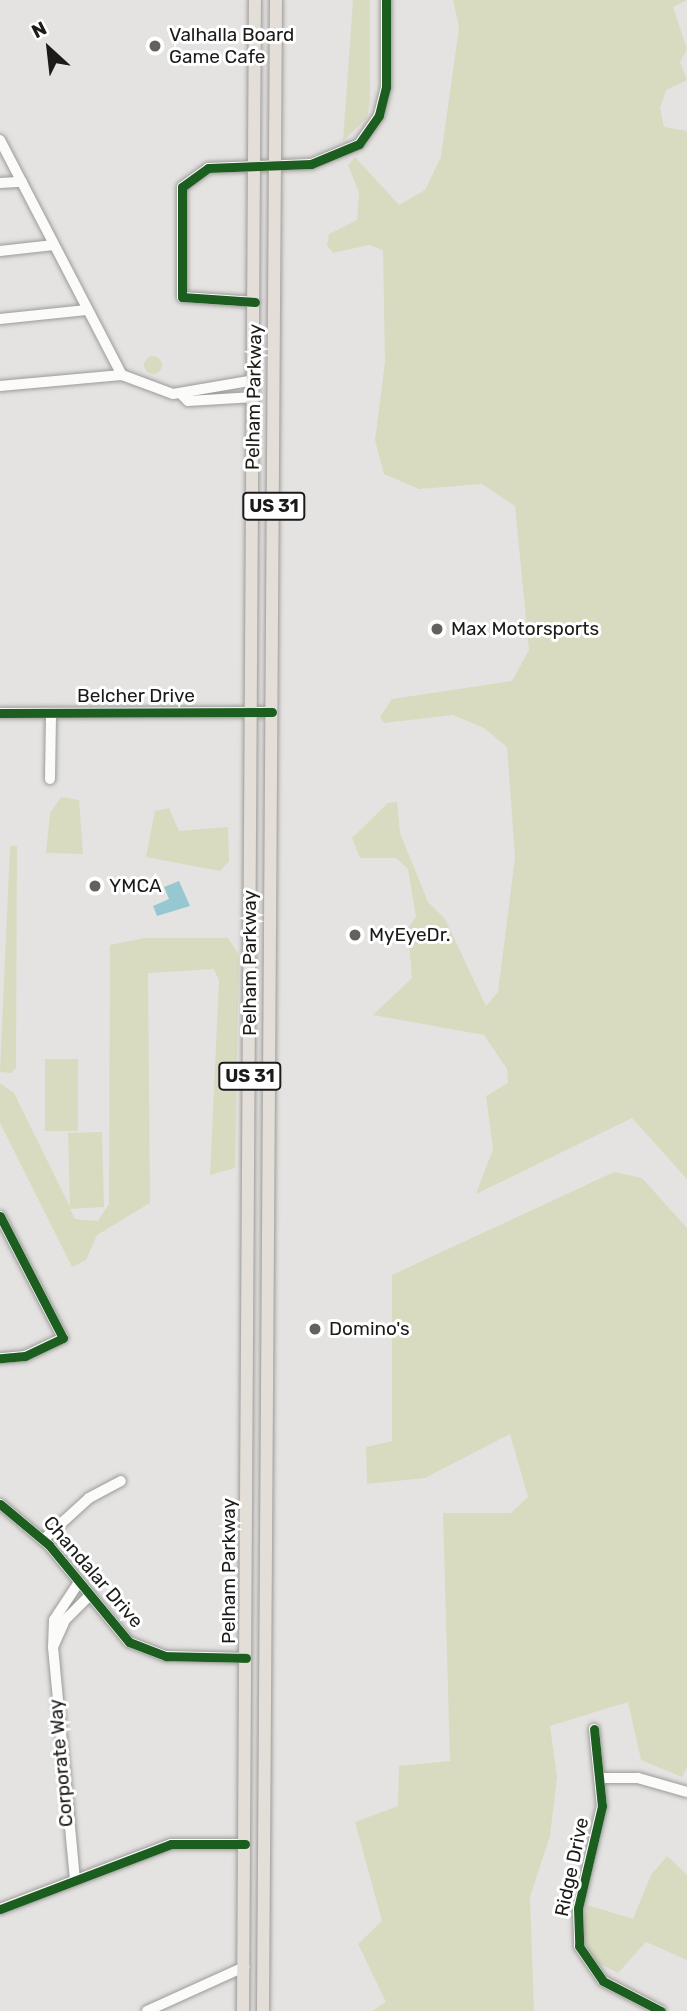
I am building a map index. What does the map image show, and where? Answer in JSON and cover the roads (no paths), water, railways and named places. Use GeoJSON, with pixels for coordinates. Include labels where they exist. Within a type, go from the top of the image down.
{"type":"FeatureCollection","features":[{"type":"Feature","properties":{"kind":"main road","name":"Pelham Parkway"},"geometry":{"type":"LineString","coordinates":[[243,2011],[257,164],[255,0]]}},
{"type":"Feature","properties":{"kind":"main road","name":"Pelham Parkway"},"geometry":{"type":"LineString","coordinates":[[263,2011],[276,0]]}},
{"type":"Feature","properties":{"kind":"main road"},"geometry":{"type":"LineString","coordinates":[[255,380],[274,380]]}},
{"type":"Feature","properties":{"kind":"main road"},"geometry":{"type":"LineString","coordinates":[[253,590],[273,590]]}},
{"type":"Feature","properties":{"kind":"main road"},"geometry":{"type":"LineString","coordinates":[[253,648],[273,648]]}},
{"type":"Feature","properties":{"kind":"main road"},"geometry":{"type":"LineString","coordinates":[[252,756],[272,757]]}},
{"type":"Feature","properties":{"kind":"main road"},"geometry":{"type":"LineString","coordinates":[[251,928],[271,922]]}},
{"type":"Feature","properties":{"kind":"main road"},"geometry":{"type":"LineString","coordinates":[[250,1182],[269,1182]]}},
{"type":"Feature","properties":{"kind":"main road"},"geometry":{"type":"LineString","coordinates":[[249,1299],[268,1299]]}},
{"type":"Feature","properties":{"kind":"main road"},"geometry":{"type":"LineString","coordinates":[[248,1408],[267,1407]]}},
{"type":"Feature","properties":{"kind":"main road"},"geometry":{"type":"LineString","coordinates":[[246,1608],[266,1607]]}},
{"type":"Feature","properties":{"kind":"main road"},"geometry":{"type":"LineString","coordinates":[[246,1658],[266,1657]]}},
{"type":"Feature","properties":{"kind":"main road"},"geometry":{"type":"LineString","coordinates":[[244,1858],[264,1861]]}},
{"type":"Feature","properties":{"kind":"main road"},"geometry":{"type":"LineString","coordinates":[[244,1967],[263,1963]]}},
{"type":"Feature","properties":{"kind":"street"},"geometry":{"type":"LineString","coordinates":[[256,302],[182,297],[181,192],[201,170],[328,159],[366,136],[386,87],[386,0]]}},
{"type":"Feature","properties":{"kind":"street"},"geometry":{"type":"LineString","coordinates":[[0,140],[122,375]]}},
{"type":"Feature","properties":{"kind":"street"},"geometry":{"type":"LineString","coordinates":[[0,183],[22,182]]}},
{"type":"Feature","properties":{"kind":"street"},"geometry":{"type":"LineString","coordinates":[[0,251],[54,245]]}},
{"type":"Feature","properties":{"kind":"street"},"geometry":{"type":"LineString","coordinates":[[0,319],[88,310]]}},
{"type":"Feature","properties":{"kind":"street"},"geometry":{"type":"LineString","coordinates":[[0,386],[122,375],[180,394],[188,401],[255,397]]}},
{"type":"Feature","properties":{"kind":"street"},"geometry":{"type":"LineString","coordinates":[[180,394],[255,380]]}},
{"type":"Feature","properties":{"kind":"street","name":"Belcher Drive"},"geometry":{"type":"LineString","coordinates":[[0,713],[272,712]]}},
{"type":"Feature","properties":{"kind":"street"},"geometry":{"type":"LineString","coordinates":[[50,779],[51,713]]}},
{"type":"Feature","properties":{"kind":"street"},"geometry":{"type":"LineString","coordinates":[[0,1216],[63,1338],[25,1356],[0,1358]]}},
{"type":"Feature","properties":{"kind":"street"},"geometry":{"type":"LineString","coordinates":[[44,1539],[89,1498],[121,1480]]}},
{"type":"Feature","properties":{"kind":"street","name":"Chandalar Drive"},"geometry":{"type":"LineString","coordinates":[[0,1504],[44,1539],[124,1638],[153,1654],[246,1658]]}},
{"type":"Feature","properties":{"kind":"street","name":"Corporate Way"},"geometry":{"type":"LineString","coordinates":[[75,1878],[52,1647],[54,1620],[79,1582]]}},
{"type":"Feature","properties":{"kind":"street"},"geometry":{"type":"LineString","coordinates":[[52,1647],[65,1620],[89,1596]]}},
{"type":"Feature","properties":{"kind":"street","name":"Ridge Drive"},"geometry":{"type":"LineString","coordinates":[[594,1729],[603,1778],[600,1823],[579,1908],[579,1946],[603,1981],[661,2011]]}},
{"type":"Feature","properties":{"kind":"street"},"geometry":{"type":"LineString","coordinates":[[603,1778],[638,1778],[687,1792]]}},
{"type":"Feature","properties":{"kind":"street"},"geometry":{"type":"LineString","coordinates":[[0,1909],[75,1878],[171,1844],[244,1844]]}},
{"type":"Feature","properties":{"kind":"street"},"geometry":{"type":"LineString","coordinates":[[147,2011],[244,1967]]}},
{"type":"Feature","properties":{"kind":"water"},"geometry":{"type":"Polygon","coordinates":[[[179,881],[190,906],[157,916],[153,906],[169,899],[164,887],[179,881]]]}},
{"type":"Feature","properties":{"kind":"place","name":"Valhalla Board Game Cafe"},"geometry":{"type":"Point","coordinates":[155,46]}},
{"type":"Feature","properties":{"kind":"place","name":"Max Motorsports"},"geometry":{"type":"Point","coordinates":[437,629]}},
{"type":"Feature","properties":{"kind":"place","name":"YMCA"},"geometry":{"type":"Point","coordinates":[95,886]}},
{"type":"Feature","properties":{"kind":"place","name":"MyEyeDr."},"geometry":{"type":"Point","coordinates":[355,935]}},
{"type":"Feature","properties":{"kind":"place","name":"Domino's"},"geometry":{"type":"Point","coordinates":[315,1329]}}]}
